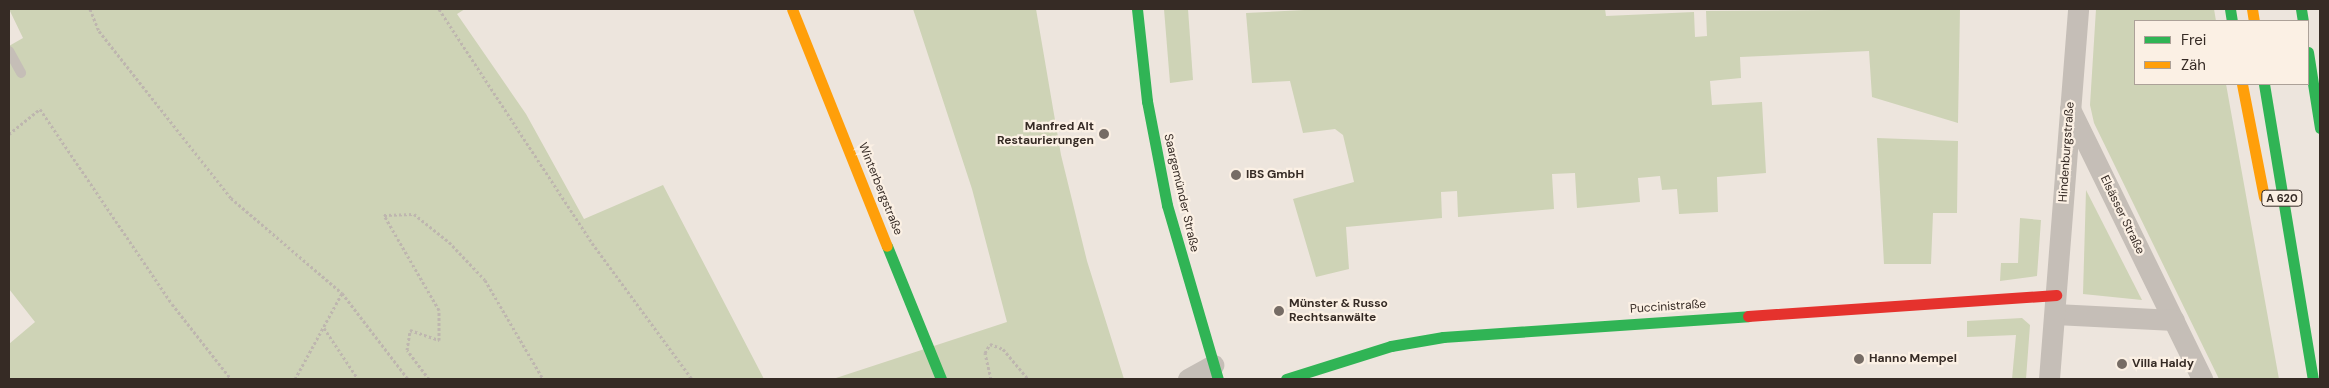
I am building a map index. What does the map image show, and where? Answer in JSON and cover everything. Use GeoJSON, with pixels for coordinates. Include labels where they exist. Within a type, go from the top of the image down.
{"type":"FeatureCollection","features":[{"type":"Feature","properties":{"kind":"main road","name":"Winterbergstraße"},"geometry":{"type":"LineString","coordinates":[[792,9],[941,379]]}},
{"type":"Feature","properties":{"kind":"main road","name":"Saargemünder Straße"},"geometry":{"type":"LineString","coordinates":[[1137,9],[1147,101],[1165,196],[1215,372]]}},
{"type":"Feature","properties":{"kind":"main road"},"geometry":{"type":"LineString","coordinates":[[2309,58],[2320,128]]}},
{"type":"Feature","properties":{"kind":"main road"},"geometry":{"type":"LineString","coordinates":[[2242,85],[2266,209]]}},
{"type":"Feature","properties":{"kind":"main road","name":"A 620"},"geometry":{"type":"LineString","coordinates":[[2264,85],[2300,313],[2313,379]]}},
{"type":"Feature","properties":{"kind":"main road"},"geometry":{"type":"LineString","coordinates":[[2276,237],[2300,313]]}},
{"type":"Feature","properties":{"kind":"main road","name":"Puccinistraße"},"geometry":{"type":"LineString","coordinates":[[1286,379],[1391,346],[1443,337],[1916,310],[2056,305]]}},
{"type":"Feature","properties":{"kind":"street","name":"Hindenburgstraße"},"geometry":{"type":"LineString","coordinates":[[2049,379],[2078,9]]}},
{"type":"Feature","properties":{"kind":"street","name":"Elsässer Straße"},"geometry":{"type":"LineString","coordinates":[[2070,109],[2202,379]]}},
{"type":"Feature","properties":{"kind":"street"},"geometry":{"type":"LineString","coordinates":[[2056,305],[2174,320]]}},
{"type":"Feature","properties":{"kind":"street"},"geometry":{"type":"LineString","coordinates":[[1188,379],[1215,372]]}},
{"type":"Feature","properties":{"kind":"lane"},"geometry":{"type":"LineString","coordinates":[[9,51],[20,73]]}},
{"type":"Feature","properties":{"kind":"path"},"geometry":{"type":"LineString","coordinates":[[90,9],[99,31],[231,198],[342,293],[408,379]]}},
{"type":"Feature","properties":{"kind":"path"},"geometry":{"type":"LineString","coordinates":[[438,9],[592,243],[692,379]]}},
{"type":"Feature","properties":{"kind":"path"},"geometry":{"type":"LineString","coordinates":[[9,134],[40,109],[172,304],[230,379]]}},
{"type":"Feature","properties":{"kind":"path"},"geometry":{"type":"LineString","coordinates":[[430,379],[406,350],[410,330],[439,340],[440,310],[384,215],[414,214],[449,242],[485,280],[543,379]]}},
{"type":"Feature","properties":{"kind":"path"},"geometry":{"type":"LineString","coordinates":[[295,379],[342,293]]}},
{"type":"Feature","properties":{"kind":"path"},"geometry":{"type":"LineString","coordinates":[[324,327],[358,379]]}},
{"type":"Feature","properties":{"kind":"path"},"geometry":{"type":"LineString","coordinates":[[991,379],[985,353],[990,344],[1003,350],[1028,379]]}},
{"type":"Feature","properties":{"kind":"green space"},"geometry":{"type":"Polygon","coordinates":[[[9,9],[465,9],[457,14],[526,114],[584,219],[663,185],[764,379],[9,379],[9,344],[35,322],[9,289],[9,46],[23,38],[9,9]]]}},
{"type":"Feature","properties":{"kind":"green space"},"geometry":{"type":"Polygon","coordinates":[[[913,9],[1036,9],[1061,155],[1087,261],[1124,379],[833,379],[1007,322],[972,189],[913,9]]]}},
{"type":"Feature","properties":{"kind":"green space"},"geometry":{"type":"Polygon","coordinates":[[[1164,9],[1188,9],[1193,80],[1170,83],[1164,9]]]}},
{"type":"Feature","properties":{"kind":"green space"},"geometry":{"type":"Polygon","coordinates":[[[1324,9],[1605,9],[1606,16],[1694,12],[1695,37],[1707,36],[1706,11],[1960,9],[1958,123],[1872,97],[1869,51],[1740,57],[1741,78],[1710,81],[1712,105],[1762,102],[1766,173],[1717,177],[1718,212],[1679,214],[1677,189],[1662,190],[1660,176],[1638,178],[1640,202],[1577,208],[1575,173],[1552,174],[1554,209],[1458,217],[1457,191],[1441,192],[1442,218],[1346,227],[1349,269],[1316,277],[1293,199],[1354,182],[1343,135],[1335,129],[1303,133],[1290,81],[1252,83],[1246,13],[1324,9]]]}},
{"type":"Feature","properties":{"kind":"green space"},"geometry":{"type":"Polygon","coordinates":[[[2096,9],[2214,9],[2216,20],[2134,20],[2134,85],[2226,85],[2279,379],[2219,379],[2094,123],[2090,105],[2096,9]]]}},
{"type":"Feature","properties":{"kind":"green space"},"geometry":{"type":"Polygon","coordinates":[[[1877,138],[1958,141],[1957,213],[1933,213],[1931,264],[1884,264],[1877,138]]]}},
{"type":"Feature","properties":{"kind":"green space"},"geometry":{"type":"Polygon","coordinates":[[[2086,190],[2142,300],[2083,294],[2086,190]]]}},
{"type":"Feature","properties":{"kind":"green space"},"geometry":{"type":"Polygon","coordinates":[[[2020,218],[2041,220],[2037,276],[2000,281],[2001,263],[2018,263],[2020,218]]]}},
{"type":"Feature","properties":{"kind":"green space"},"geometry":{"type":"Polygon","coordinates":[[[2022,318],[2030,325],[2026,379],[2012,379],[2016,335],[1967,337],[1967,321],[2022,318]]]}},
{"type":"Feature","properties":{"kind":"traffic: fast"},"geometry":{"type":"LineString","coordinates":[[1137,9],[1147,101],[1167,205],[1218,379]]}},
{"type":"Feature","properties":{"kind":"traffic: fast"},"geometry":{"type":"LineString","coordinates":[[2230,9],[2232,20]]}},
{"type":"Feature","properties":{"kind":"traffic: fast"},"geometry":{"type":"LineString","coordinates":[[2301,9],[2303,20]]}},
{"type":"Feature","properties":{"kind":"traffic: fast"},"geometry":{"type":"LineString","coordinates":[[2309,58],[2320,128]]}},
{"type":"Feature","properties":{"kind":"traffic: fast"},"geometry":{"type":"LineString","coordinates":[[2264,85],[2313,379]]}},
{"type":"Feature","properties":{"kind":"traffic: fast"},"geometry":{"type":"LineString","coordinates":[[887,246],[941,379]]}},
{"type":"Feature","properties":{"kind":"traffic: fast"},"geometry":{"type":"LineString","coordinates":[[1286,379],[1391,346],[1443,337],[1748,316]]}},
{"type":"Feature","properties":{"kind":"traffic: slow"},"geometry":{"type":"LineString","coordinates":[[792,9],[887,246]]}},
{"type":"Feature","properties":{"kind":"traffic: slow"},"geometry":{"type":"LineString","coordinates":[[2252,9],[2254,20]]}},
{"type":"Feature","properties":{"kind":"traffic: slow"},"geometry":{"type":"LineString","coordinates":[[2242,85],[2264,197]]}},
{"type":"Feature","properties":{"kind":"traffic: jam"},"geometry":{"type":"LineString","coordinates":[[1748,316],[2056,295]]}},
{"type":"Feature","properties":{"kind":"place","name":"Manfred Alt Restaurierungen"},"geometry":{"type":"Point","coordinates":[1104,134]}},
{"type":"Feature","properties":{"kind":"place","name":"IBS GmbH"},"geometry":{"type":"Point","coordinates":[1236,175]}},
{"type":"Feature","properties":{"kind":"place","name":"Münster & Russo Rechtsanwälte"},"geometry":{"type":"Point","coordinates":[1279,311]}},
{"type":"Feature","properties":{"kind":"place","name":"Hanno Mempel"},"geometry":{"type":"Point","coordinates":[1859,359]}},
{"type":"Feature","properties":{"kind":"place","name":"Villa Haldy"},"geometry":{"type":"Point","coordinates":[2122,364]}}]}
